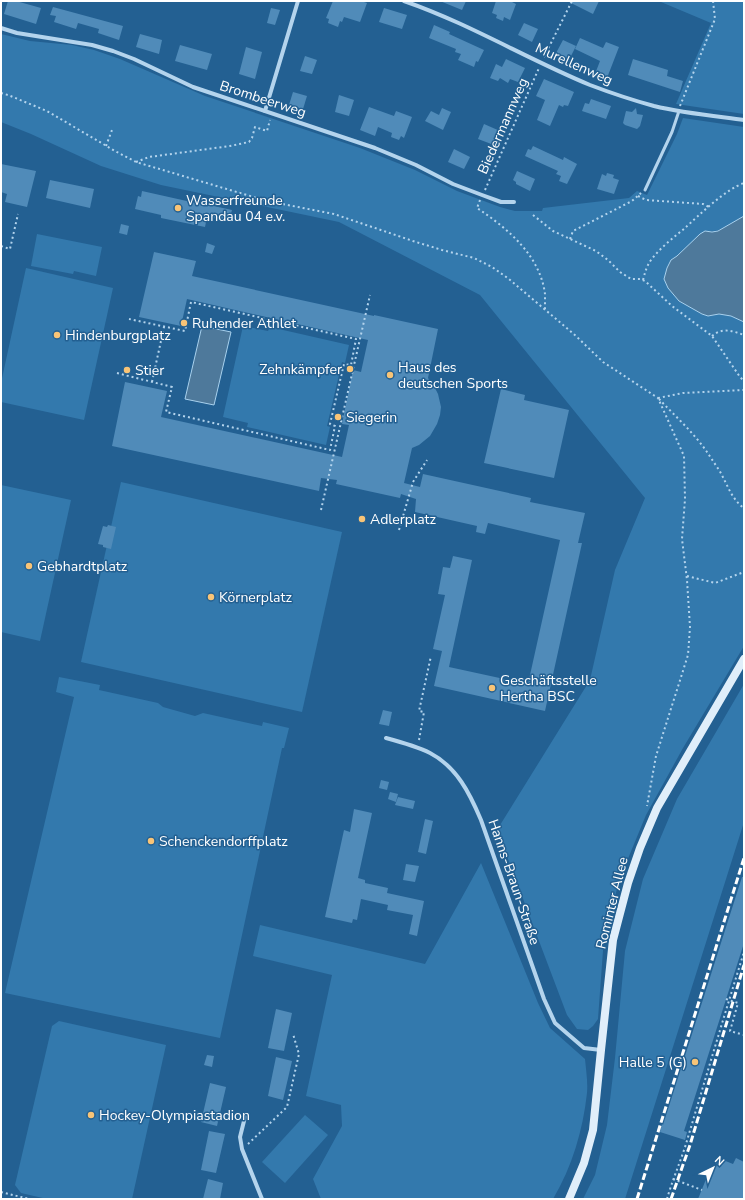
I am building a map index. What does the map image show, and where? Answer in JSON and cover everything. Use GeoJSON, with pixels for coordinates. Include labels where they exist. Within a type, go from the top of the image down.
{"type":"FeatureCollection","features":[{"type":"Feature","properties":{"kind":"street"},"geometry":{"type":"LineString","coordinates":[[265,111],[298,1]]}},
{"type":"Feature","properties":{"kind":"street","name":"Murellenweg"},"geometry":{"type":"LineString","coordinates":[[404,1],[450,19],[590,85],[654,106],[678,111],[744,120]]}},
{"type":"Feature","properties":{"kind":"street","name":"Brombeerweg"},"geometry":{"type":"LineString","coordinates":[[1,28],[17,33],[92,45],[114,51],[193,87],[375,148],[416,165],[453,184],[501,202],[514,202]]}},
{"type":"Feature","properties":{"kind":"street","name":"Rominter Allee"},"geometry":{"type":"LineString","coordinates":[[569,1199],[584,1163],[593,1130],[613,940],[628,883],[657,808],[744,659]]}},
{"type":"Feature","properties":{"kind":"street","name":"Hanns-Braun-Straße"},"geometry":{"type":"LineString","coordinates":[[386,738],[417,747],[430,753],[441,760],[458,776],[474,804],[487,837],[544,999],[555,1023],[584,1048],[601,1050]]}},
{"type":"Feature","properties":{"kind":"street"},"geometry":{"type":"LineString","coordinates":[[245,1117],[240,1137],[242,1149],[262,1199]]}},
{"type":"Feature","properties":{"kind":"lane"},"geometry":{"type":"LineString","coordinates":[[645,190],[672,132],[678,111]]}},
{"type":"Feature","properties":{"kind":"path"},"geometry":{"type":"LineString","coordinates":[[544,58],[572,1]]}},
{"type":"Feature","properties":{"kind":"path"},"geometry":{"type":"LineString","coordinates":[[678,111],[715,19],[713,1]]}},
{"type":"Feature","properties":{"kind":"path","name":"Biedermannweg"},"geometry":{"type":"LineString","coordinates":[[484,192],[539,68]]}},
{"type":"Feature","properties":{"kind":"path"},"geometry":{"type":"LineString","coordinates":[[1,93],[46,111],[136,162],[267,201],[334,214],[413,241],[474,258],[492,266],[576,336],[602,362],[658,398],[706,450],[733,496],[744,508]]}},
{"type":"Feature","properties":{"kind":"path"},"geometry":{"type":"LineString","coordinates":[[136,162],[149,157],[249,142],[252,138],[255,127],[267,131],[271,118]]}},
{"type":"Feature","properties":{"kind":"path"},"geometry":{"type":"LineString","coordinates":[[106,146],[112,130]]}},
{"type":"Feature","properties":{"kind":"path"},"geometry":{"type":"LineString","coordinates":[[643,280],[646,268],[661,249],[709,207],[737,185],[744,183]]}},
{"type":"Feature","properties":{"kind":"path"},"geometry":{"type":"LineString","coordinates":[[570,239],[573,231],[632,201],[645,190]]}},
{"type":"Feature","properties":{"kind":"path"},"geometry":{"type":"LineString","coordinates":[[638,196],[646,200],[703,204],[709,207]]}},
{"type":"Feature","properties":{"kind":"path"},"geometry":{"type":"LineString","coordinates":[[479,204],[477,208],[495,220],[523,246],[530,256],[540,276],[545,294],[545,310]]}},
{"type":"Feature","properties":{"kind":"path"},"geometry":{"type":"LineString","coordinates":[[1,246],[10,249],[18,214]]}},
{"type":"Feature","properties":{"kind":"path"},"geometry":{"type":"LineString","coordinates":[[533,216],[553,231],[596,251],[620,272],[631,279],[645,281],[672,306],[712,336],[744,381]]}},
{"type":"Feature","properties":{"kind":"path"},"geometry":{"type":"LineString","coordinates":[[321,510],[370,295]]}},
{"type":"Feature","properties":{"kind":"path"},"geometry":{"type":"LineString","coordinates":[[129,319],[185,331],[191,302],[360,339]]}},
{"type":"Feature","properties":{"kind":"path"},"geometry":{"type":"LineString","coordinates":[[152,382],[164,327]]}},
{"type":"Feature","properties":{"kind":"path"},"geometry":{"type":"LineString","coordinates":[[712,336],[717,332],[728,330],[744,335]]}},
{"type":"Feature","properties":{"kind":"path"},"geometry":{"type":"LineString","coordinates":[[330,450],[335,426],[330,424],[344,364],[351,365],[356,339]]}},
{"type":"Feature","properties":{"kind":"path"},"geometry":{"type":"LineString","coordinates":[[117,373],[172,387],[166,412],[330,450],[334,453]]}},
{"type":"Feature","properties":{"kind":"path"},"geometry":{"type":"LineString","coordinates":[[658,398],[683,393],[744,390]]}},
{"type":"Feature","properties":{"kind":"path"},"geometry":{"type":"LineString","coordinates":[[647,806],[656,756],[688,655],[690,627],[687,576],[682,540],[685,499],[684,456],[658,398]]}},
{"type":"Feature","properties":{"kind":"path"},"geometry":{"type":"LineString","coordinates":[[400,530],[413,482],[427,460]]}},
{"type":"Feature","properties":{"kind":"path"},"geometry":{"type":"LineString","coordinates":[[687,576],[715,583],[744,572]]}},
{"type":"Feature","properties":{"kind":"path"},"geometry":{"type":"LineString","coordinates":[[417,747],[424,712],[419,711],[431,656]]}},
{"type":"Feature","properties":{"kind":"path"},"geometry":{"type":"LineString","coordinates":[[667,1199],[685,1146],[728,1000],[744,952]]}},
{"type":"Feature","properties":{"kind":"path"},"geometry":{"type":"LineString","coordinates":[[728,1000],[738,1003],[730,1031],[744,1035]]}},
{"type":"Feature","properties":{"kind":"path"},"geometry":{"type":"LineString","coordinates":[[242,1149],[287,1107],[300,1054],[293,1034]]}},
{"type":"Feature","properties":{"kind":"path"},"geometry":{"type":"LineString","coordinates":[[673,1179],[702,1190]]}},
{"type":"Feature","properties":{"kind":"path"},"geometry":{"type":"LineString","coordinates":[[1,1192],[29,1199]]}},
{"type":"Feature","properties":{"kind":"shaded area"},"geometry":{"type":"Polygon","coordinates":[[[744,1],[744,114],[676,104],[711,23],[661,2],[744,1]]]}},
{"type":"Feature","properties":{"kind":"shaded area"},"geometry":{"type":"Polygon","coordinates":[[[1,34],[30,41],[72,45],[94,50],[120,59],[205,96],[360,148],[415,170],[457,191],[515,211],[542,211],[543,208],[629,198],[637,191],[647,195],[677,134],[683,118],[744,127],[744,216],[731,225],[716,231],[705,231],[671,260],[679,301],[708,316],[719,314],[731,316],[744,322],[744,646],[683,748],[646,815],[620,878],[604,937],[598,1019],[588,1030],[577,1029],[567,1015],[497,830],[590,680],[615,570],[645,498],[480,295],[339,222],[161,185],[101,166],[1,122],[1,34]]]}},
{"type":"Feature","properties":{"kind":"shaded area"},"geometry":{"type":"Polygon","coordinates":[[[744,216],[744,322],[731,316],[719,314],[708,316],[679,301],[668,288],[664,279],[671,260],[700,234],[705,231],[718,231],[744,216]]]}},
{"type":"Feature","properties":{"kind":"shaded area"},"geometry":{"type":"Polygon","coordinates":[[[37,234],[102,247],[96,276],[74,271],[73,274],[31,266],[37,234]]]}},
{"type":"Feature","properties":{"kind":"shaded area","name":"Hindenburgplatz"},"geometry":{"type":"Polygon","coordinates":[[[26,268],[113,288],[84,420],[1,402],[1,383],[26,268]]]}},
{"type":"Feature","properties":{"kind":"shaded area"},"geometry":{"type":"Polygon","coordinates":[[[202,326],[231,332],[214,405],[185,399],[202,326]]]}},
{"type":"Feature","properties":{"kind":"shaded area"},"geometry":{"type":"Polygon","coordinates":[[[243,326],[268,331],[270,327],[349,345],[345,363],[342,362],[327,426],[330,427],[326,445],[247,427],[248,423],[223,417],[243,326]]]}},
{"type":"Feature","properties":{"kind":"shaded area","name":"Körnerplatz"},"geometry":{"type":"Polygon","coordinates":[[[121,482],[342,532],[302,712],[81,662],[121,482]]]}},
{"type":"Feature","properties":{"kind":"shaded area","name":"Gebhardtplatz"},"geometry":{"type":"Polygon","coordinates":[[[1,485],[71,500],[40,641],[1,632],[1,485]]]}},
{"type":"Feature","properties":{"kind":"shaded area","name":"Schenckendorffplatz"},"geometry":{"type":"Polygon","coordinates":[[[59,677],[100,685],[99,690],[158,703],[163,707],[195,716],[203,713],[262,726],[263,722],[289,728],[284,748],[282,748],[220,1038],[5,993],[74,697],[56,692],[59,677]]]}},
{"type":"Feature","properties":{"kind":"shaded area"},"geometry":{"type":"Polygon","coordinates":[[[744,684],[744,822],[625,1199],[583,1199],[595,1175],[607,1125],[625,951],[643,879],[677,799],[744,684]]]}},
{"type":"Feature","properties":{"kind":"shaded area"},"geometry":{"type":"Polygon","coordinates":[[[481,863],[538,1003],[550,1028],[585,1059],[587,1089],[583,1121],[576,1148],[560,1187],[553,1199],[321,1199],[313,1179],[342,1126],[341,1105],[306,1096],[332,975],[253,956],[260,925],[425,964],[481,863]]]}},
{"type":"Feature","properties":{"kind":"shaded area","name":"Hockey-Olympiastadion"},"geometry":{"type":"Polygon","coordinates":[[[59,1021],[166,1045],[132,1199],[47,1199],[21,1193],[15,1185],[52,1026],[59,1021]]]}},
{"type":"Feature","properties":{"kind":"shaded area"},"geometry":{"type":"Polygon","coordinates":[[[305,1115],[328,1135],[285,1183],[262,1162],[305,1115]]]}},
{"type":"Feature","properties":{"kind":"building"},"geometry":{"type":"Polygon","coordinates":[[[8,1],[16,1],[41,8],[36,24],[4,14],[8,1]]]}},
{"type":"Feature","properties":{"kind":"building"},"geometry":{"type":"Polygon","coordinates":[[[333,1],[361,1],[367,3],[360,22],[344,17],[342,22],[340,21],[338,27],[328,23],[329,19],[326,18],[333,1]]]}},
{"type":"Feature","properties":{"kind":"building"},"geometry":{"type":"Polygon","coordinates":[[[440,1],[466,1],[462,10],[440,1]]]}},
{"type":"Feature","properties":{"kind":"building"},"geometry":{"type":"Polygon","coordinates":[[[496,1],[510,1],[516,4],[510,20],[504,17],[503,21],[496,18],[497,15],[492,13],[496,1]]]}},
{"type":"Feature","properties":{"kind":"building"},"geometry":{"type":"Polygon","coordinates":[[[567,1],[599,1],[593,14],[567,1]]]}},
{"type":"Feature","properties":{"kind":"building"},"geometry":{"type":"Polygon","coordinates":[[[53,7],[123,26],[119,40],[98,33],[99,29],[78,23],[76,29],[54,22],[56,16],[50,15],[53,7]]]}},
{"type":"Feature","properties":{"kind":"building"},"geometry":{"type":"Polygon","coordinates":[[[271,8],[280,10],[275,25],[267,23],[271,8]]]}},
{"type":"Feature","properties":{"kind":"building"},"geometry":{"type":"Polygon","coordinates":[[[384,8],[407,15],[402,29],[379,22],[384,8]]]}},
{"type":"Feature","properties":{"kind":"building"},"geometry":{"type":"Polygon","coordinates":[[[524,23],[538,29],[532,42],[518,35],[524,23]]]}},
{"type":"Feature","properties":{"kind":"building"},"geometry":{"type":"Polygon","coordinates":[[[434,25],[450,32],[449,34],[484,50],[478,62],[476,61],[474,67],[458,60],[461,54],[455,52],[456,49],[429,38],[434,25]]]}},
{"type":"Feature","properties":{"kind":"building"},"geometry":{"type":"Polygon","coordinates":[[[140,34],[162,40],[159,54],[136,47],[140,34]]]}},
{"type":"Feature","properties":{"kind":"building"},"geometry":{"type":"Polygon","coordinates":[[[580,38],[603,48],[606,42],[619,47],[607,78],[595,74],[600,61],[575,49],[580,38]]]}},
{"type":"Feature","properties":{"kind":"building"},"geometry":{"type":"Polygon","coordinates":[[[563,40],[576,46],[568,62],[555,55],[563,40]]]}},
{"type":"Feature","properties":{"kind":"building"},"geometry":{"type":"Polygon","coordinates":[[[180,45],[212,54],[207,70],[175,61],[180,45]]]}},
{"type":"Feature","properties":{"kind":"building"},"geometry":{"type":"Polygon","coordinates":[[[246,47],[262,52],[255,79],[239,74],[246,47]]]}},
{"type":"Feature","properties":{"kind":"building"},"geometry":{"type":"Polygon","coordinates":[[[305,56],[317,60],[312,74],[300,71],[305,56]]]}},
{"type":"Feature","properties":{"kind":"building"},"geometry":{"type":"Polygon","coordinates":[[[506,59],[525,68],[518,82],[510,79],[508,83],[500,78],[498,81],[490,78],[496,64],[502,67],[506,59]]]}},
{"type":"Feature","properties":{"kind":"building"},"geometry":{"type":"Polygon","coordinates":[[[633,59],[668,70],[667,76],[683,81],[680,92],[628,75],[633,59]]]}},
{"type":"Feature","properties":{"kind":"building"},"geometry":{"type":"Polygon","coordinates":[[[544,79],[574,92],[568,106],[564,105],[563,107],[559,105],[550,126],[537,120],[545,100],[536,96],[544,79]]]}},
{"type":"Feature","properties":{"kind":"building"},"geometry":{"type":"Polygon","coordinates":[[[293,92],[307,96],[303,109],[289,105],[293,92]]]}},
{"type":"Feature","properties":{"kind":"building"},"geometry":{"type":"Polygon","coordinates":[[[339,95],[354,100],[349,116],[335,112],[339,95]]]}},
{"type":"Feature","properties":{"kind":"building"},"geometry":{"type":"Polygon","coordinates":[[[591,99],[611,106],[606,119],[582,111],[585,103],[589,104],[591,99]]]}},
{"type":"Feature","properties":{"kind":"building"},"geometry":{"type":"Polygon","coordinates":[[[369,107],[394,116],[396,111],[412,117],[404,138],[401,136],[399,140],[391,137],[392,133],[378,127],[375,136],[360,130],[369,107]]]}},
{"type":"Feature","properties":{"kind":"building"},"geometry":{"type":"Polygon","coordinates":[[[442,108],[451,112],[443,130],[425,121],[431,111],[439,115],[442,108]]]}},
{"type":"Feature","properties":{"kind":"building"},"geometry":{"type":"Polygon","coordinates":[[[636,108],[637,114],[643,115],[640,126],[637,129],[623,123],[626,111],[632,112],[636,108]]]}},
{"type":"Feature","properties":{"kind":"building"},"geometry":{"type":"Polygon","coordinates":[[[484,124],[500,131],[494,145],[478,139],[484,124]]]}},
{"type":"Feature","properties":{"kind":"building"},"geometry":{"type":"Polygon","coordinates":[[[533,146],[563,160],[564,157],[577,164],[567,184],[559,181],[561,176],[556,174],[558,171],[525,156],[528,149],[531,150],[533,146]]]}},
{"type":"Feature","properties":{"kind":"building"},"geometry":{"type":"Polygon","coordinates":[[[454,149],[470,157],[464,169],[448,162],[454,149]]]}},
{"type":"Feature","properties":{"kind":"building"},"geometry":{"type":"Polygon","coordinates":[[[1,164],[36,171],[27,207],[5,202],[7,194],[1,192],[1,164]]]}},
{"type":"Feature","properties":{"kind":"building"},"geometry":{"type":"Polygon","coordinates":[[[517,171],[535,179],[530,191],[516,184],[513,180],[517,171]]]}},
{"type":"Feature","properties":{"kind":"building"},"geometry":{"type":"Polygon","coordinates":[[[607,173],[614,175],[613,178],[619,180],[614,194],[597,189],[602,174],[606,176],[607,173]]]}},
{"type":"Feature","properties":{"kind":"building"},"geometry":{"type":"Polygon","coordinates":[[[50,180],[94,189],[90,208],[46,198],[50,180]]]}},
{"type":"Feature","properties":{"kind":"building","name":"Wasserfreunde Spandau 04 e.v."},"geometry":{"type":"Polygon","coordinates":[[[142,191],[232,210],[229,221],[207,217],[205,227],[161,218],[161,215],[135,209],[138,196],[141,197],[142,191]]]}},
{"type":"Feature","properties":{"kind":"building"},"geometry":{"type":"Polygon","coordinates":[[[121,224],[129,226],[127,235],[119,233],[121,224]]]}},
{"type":"Feature","properties":{"kind":"building"},"geometry":{"type":"Polygon","coordinates":[[[207,243],[215,246],[212,254],[205,252],[207,243]]]}},
{"type":"Feature","properties":{"kind":"building","name":"Haus des deutschen Sports"},"geometry":{"type":"Polygon","coordinates":[[[154,252],[196,261],[192,276],[438,329],[428,378],[438,394],[441,407],[440,415],[430,436],[419,445],[412,448],[404,483],[420,487],[423,474],[531,498],[530,502],[585,513],[578,543],[582,543],[545,711],[434,686],[442,651],[433,649],[445,595],[438,594],[443,567],[450,568],[453,556],[472,560],[449,667],[528,684],[560,540],[488,523],[485,534],[476,532],[477,526],[415,512],[416,499],[401,494],[400,498],[336,484],[337,480],[321,478],[319,491],[112,446],[125,382],[167,391],[161,417],[342,457],[349,425],[342,424],[353,370],[361,372],[368,340],[187,299],[181,326],[139,317],[154,252]]]}},
{"type":"Feature","properties":{"kind":"building"},"geometry":{"type":"Polygon","coordinates":[[[501,389],[525,395],[524,400],[569,410],[554,478],[484,463],[501,389]]]}},
{"type":"Feature","properties":{"kind":"building"},"geometry":{"type":"Polygon","coordinates":[[[108,525],[116,527],[111,549],[98,544],[103,526],[107,527],[108,525]]]}},
{"type":"Feature","properties":{"kind":"building"},"geometry":{"type":"Polygon","coordinates":[[[383,710],[392,712],[389,726],[379,724],[383,710]]]}},
{"type":"Feature","properties":{"kind":"building"},"geometry":{"type":"Polygon","coordinates":[[[381,780],[389,782],[387,790],[379,788],[381,780]]]}},
{"type":"Feature","properties":{"kind":"building"},"geometry":{"type":"Polygon","coordinates":[[[390,792],[398,794],[396,802],[388,799],[390,792]]]}},
{"type":"Feature","properties":{"kind":"building"},"geometry":{"type":"Polygon","coordinates":[[[398,797],[415,801],[413,809],[395,805],[398,797]]]}},
{"type":"Feature","properties":{"kind":"building"},"geometry":{"type":"Polygon","coordinates":[[[354,809],[372,813],[358,878],[365,880],[365,883],[388,888],[387,893],[424,901],[417,936],[409,934],[413,915],[387,910],[388,905],[361,899],[357,920],[353,919],[352,923],[325,917],[344,830],[350,832],[354,809]]]}},
{"type":"Feature","properties":{"kind":"building"},"geometry":{"type":"Polygon","coordinates":[[[425,819],[433,821],[426,854],[418,852],[425,819]]]}},
{"type":"Feature","properties":{"kind":"building"},"geometry":{"type":"Polygon","coordinates":[[[406,864],[419,866],[415,882],[403,880],[406,864]]]}},
{"type":"Feature","properties":{"kind":"building","name":"Halle 5 (G)"},"geometry":{"type":"Polygon","coordinates":[[[742,877],[744,877],[744,943],[684,1131],[687,1132],[685,1140],[660,1132],[742,877]]]}},
{"type":"Feature","properties":{"kind":"building"},"geometry":{"type":"Polygon","coordinates":[[[276,1009],[292,1013],[284,1051],[268,1048],[276,1009]]]}},
{"type":"Feature","properties":{"kind":"building"},"geometry":{"type":"Polygon","coordinates":[[[207,1055],[214,1056],[212,1067],[204,1065],[207,1055]]]}},
{"type":"Feature","properties":{"kind":"building"},"geometry":{"type":"Polygon","coordinates":[[[276,1057],[292,1061],[283,1100],[268,1096],[276,1057]]]}},
{"type":"Feature","properties":{"kind":"building"},"geometry":{"type":"Polygon","coordinates":[[[210,1083],[226,1087],[217,1126],[201,1122],[210,1083]]]}},
{"type":"Feature","properties":{"kind":"building"},"geometry":{"type":"Polygon","coordinates":[[[209,1131],[225,1134],[216,1173],[201,1170],[209,1131]]]}},
{"type":"Feature","properties":{"kind":"building"},"geometry":{"type":"Polygon","coordinates":[[[718,1158],[733,1164],[736,1158],[744,1162],[744,1199],[698,1199],[709,1172],[711,1173],[718,1158]]]}},
{"type":"Feature","properties":{"kind":"building"},"geometry":{"type":"Polygon","coordinates":[[[208,1179],[223,1183],[220,1199],[203,1199],[208,1179]]]}},
{"type":"Feature","properties":{"kind":"railway"},"geometry":{"type":"LineString","coordinates":[[637,1199],[744,858]]}},
{"type":"Feature","properties":{"kind":"railway"},"geometry":{"type":"LineString","coordinates":[[671,1199],[690,1145],[744,965]]}},
{"type":"Feature","properties":{"kind":"place","name":"Wasserfreunde Spandau 04 e.v."},"geometry":{"type":"Point","coordinates":[178,208]}},
{"type":"Feature","properties":{"kind":"place","name":"Ruhender Athlet"},"geometry":{"type":"Point","coordinates":[184,323]}},
{"type":"Feature","properties":{"kind":"place","name":"Hindenburgplatz"},"geometry":{"type":"Point","coordinates":[57,335]}},
{"type":"Feature","properties":{"kind":"place","name":"Zehnkämpfer"},"geometry":{"type":"Point","coordinates":[350,369]}},
{"type":"Feature","properties":{"kind":"place","name":"Stier"},"geometry":{"type":"Point","coordinates":[127,370]}},
{"type":"Feature","properties":{"kind":"place","name":"Haus des deutschen Sports"},"geometry":{"type":"Point","coordinates":[390,375]}},
{"type":"Feature","properties":{"kind":"place","name":"Siegerin"},"geometry":{"type":"Point","coordinates":[338,417]}},
{"type":"Feature","properties":{"kind":"place","name":"Adlerplatz"},"geometry":{"type":"Point","coordinates":[362,519]}},
{"type":"Feature","properties":{"kind":"place","name":"Gebhardtplatz"},"geometry":{"type":"Point","coordinates":[29,566]}},
{"type":"Feature","properties":{"kind":"place","name":"Körnerplatz"},"geometry":{"type":"Point","coordinates":[211,597]}},
{"type":"Feature","properties":{"kind":"place","name":"Geschäftsstelle Hertha BSC"},"geometry":{"type":"Point","coordinates":[492,688]}},
{"type":"Feature","properties":{"kind":"place","name":"Schenckendorffplatz"},"geometry":{"type":"Point","coordinates":[151,841]}},
{"type":"Feature","properties":{"kind":"place","name":"Halle 5 (G)"},"geometry":{"type":"Point","coordinates":[695,1062]}},
{"type":"Feature","properties":{"kind":"place","name":"Hockey-Olympiastadion"},"geometry":{"type":"Point","coordinates":[91,1115]}}]}
